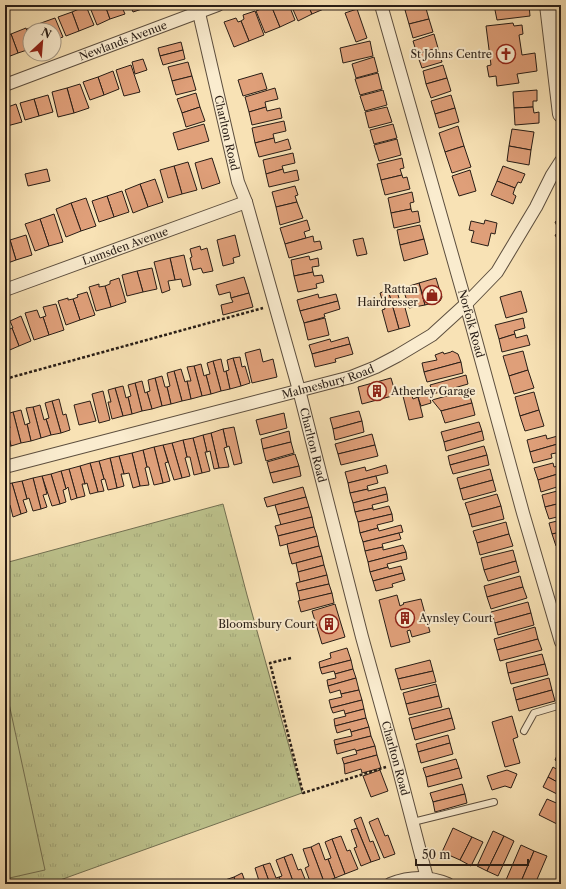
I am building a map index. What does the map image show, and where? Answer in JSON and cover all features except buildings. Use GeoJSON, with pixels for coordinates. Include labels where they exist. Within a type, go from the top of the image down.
{"type":"FeatureCollection","features":[{"type":"Feature","properties":{"kind":"street","name":"Newlands Avenue"},"geometry":{"type":"LineString","coordinates":[[5,85],[218,5]]}},
{"type":"Feature","properties":{"kind":"street","name":"Norfolk Road"},"geometry":{"type":"LineString","coordinates":[[381,5],[466,304],[523,513],[561,642]]}},
{"type":"Feature","properties":{"kind":"street"},"geometry":{"type":"LineString","coordinates":[[548,5],[558,61],[561,114]]}},
{"type":"Feature","properties":{"kind":"street","name":"Charlton Road"},"geometry":{"type":"LineString","coordinates":[[199,13],[238,182],[246,202],[299,390],[362,637],[398,763],[427,878]]}},
{"type":"Feature","properties":{"kind":"street","name":"Malmesbury Road"},"geometry":{"type":"LineString","coordinates":[[5,467],[352,377],[397,356],[432,335],[466,304],[497,272],[536,207],[552,175],[561,161]]}},
{"type":"Feature","properties":{"kind":"street","name":"Lumsden Avenue"},"geometry":{"type":"LineString","coordinates":[[5,290],[246,202]]}},
{"type":"Feature","properties":{"kind":"street"},"geometry":{"type":"LineString","coordinates":[[390,884],[415,878],[427,878],[448,884]]}},
{"type":"Feature","properties":{"kind":"lane"},"geometry":{"type":"LineString","coordinates":[[524,731],[534,712],[561,705]]}},
{"type":"Feature","properties":{"kind":"lane"},"geometry":{"type":"LineString","coordinates":[[413,822],[494,802]]}},
{"type":"Feature","properties":{"kind":"path"},"geometry":{"type":"LineString","coordinates":[[5,379],[275,305]]}},
{"type":"Feature","properties":{"kind":"path"},"geometry":{"type":"LineString","coordinates":[[291,658],[270,664],[303,793],[398,763]]}},
{"type":"Feature","properties":{"kind":"green space"},"geometry":{"type":"Polygon","coordinates":[[[223,504],[302,793],[49,884],[5,884],[5,563],[223,504]]]}},
{"type":"Feature","properties":{"kind":"green space"},"geometry":{"type":"Polygon","coordinates":[[[5,685],[45,870],[5,879],[5,685]]]}},
{"type":"Feature","properties":{"kind":"place","name":"St Johns Centre"},"geometry":{"type":"Point","coordinates":[506,54]}},
{"type":"Feature","properties":{"kind":"place","name":"Rattan Hairdresser"},"geometry":{"type":"Point","coordinates":[432,295]}},
{"type":"Feature","properties":{"kind":"place","name":"Atherley Garage"},"geometry":{"type":"Point","coordinates":[377,391]}},
{"type":"Feature","properties":{"kind":"place","name":"Aynsley Court"},"geometry":{"type":"Point","coordinates":[405,618]}},
{"type":"Feature","properties":{"kind":"place","name":"Bloomsbury Court"},"geometry":{"type":"Point","coordinates":[329,624]}}]}
